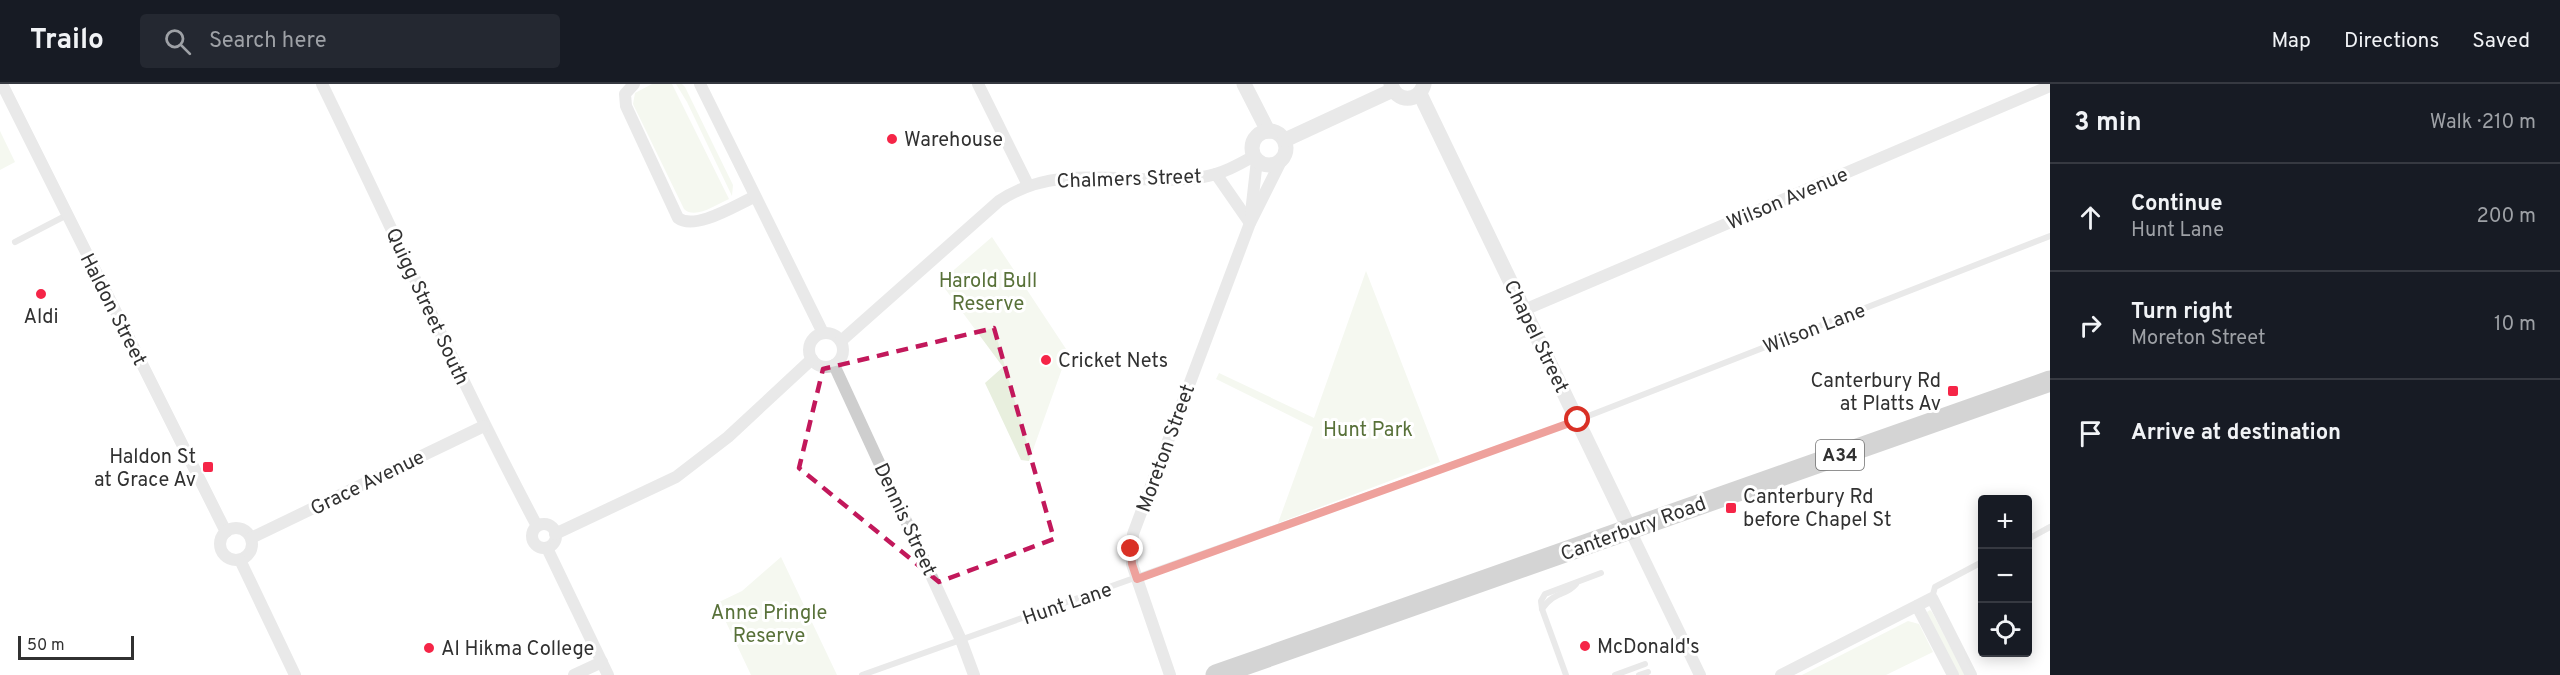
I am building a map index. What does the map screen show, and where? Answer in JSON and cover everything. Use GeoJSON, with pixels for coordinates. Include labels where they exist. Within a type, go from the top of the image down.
{"type":"FeatureCollection","features":[{"type":"Feature","properties":{"kind":"highway","name":"Canterbury Road"},"geometry":{"type":"LineString","coordinates":[[1216,675],[2050,381]]}},
{"type":"Feature","properties":{"kind":"street","name":"Quigg Street South"},"geometry":{"type":"LineString","coordinates":[[322,84],[484,426],[537,526]]}},
{"type":"Feature","properties":{"kind":"street"},"geometry":{"type":"LineString","coordinates":[[634,84],[625,94],[626,106],[678,218],[684,222],[696,223],[754,196]]}},
{"type":"Feature","properties":{"kind":"street"},"geometry":{"type":"LineString","coordinates":[[700,84],[823,333]]}},
{"type":"Feature","properties":{"kind":"street"},"geometry":{"type":"LineString","coordinates":[[978,84],[1028,185]]}},
{"type":"Feature","properties":{"kind":"street"},"geometry":{"type":"LineString","coordinates":[[1244,84],[1268,131]]}},
{"type":"Feature","properties":{"kind":"street","name":"Haldon Street"},"geometry":{"type":"LineString","coordinates":[[3,85],[226,532]]}},
{"type":"Feature","properties":{"kind":"street","name":"Wilson Avenue"},"geometry":{"type":"LineString","coordinates":[[1524,310],[2050,86]]}},
{"type":"Feature","properties":{"kind":"street"},"geometry":{"type":"LineString","coordinates":[[1285,140],[1392,87],[1405,99],[1416,97],[1422,89]]}},
{"type":"Feature","properties":{"kind":"street","name":"Chapel Street"},"geometry":{"type":"LineString","coordinates":[[1422,89],[1524,310],[1700,675]]}},
{"type":"Feature","properties":{"kind":"street"},"geometry":{"type":"LineString","coordinates":[[1268,131],[1276,132],[1285,140],[1286,151],[1281,161],[1271,165],[1256,158],[1252,151],[1257,135],[1268,131]]}},
{"type":"Feature","properties":{"kind":"street","name":"Chalmers Street"},"geometry":{"type":"LineString","coordinates":[[841,341],[999,201],[1028,185],[1060,178],[1185,178],[1215,174],[1256,158]]}},
{"type":"Feature","properties":{"kind":"street","name":"Moreton Street"},"geometry":{"type":"LineString","coordinates":[[1250,223],[1256,158]]}},
{"type":"Feature","properties":{"kind":"street","name":"Moreton Street"},"geometry":{"type":"LineString","coordinates":[[1170,675],[1132,564],[1133,534],[1250,223],[1281,161]]}},
{"type":"Feature","properties":{"kind":"street"},"geometry":{"type":"LineString","coordinates":[[1215,174],[1250,223]]}},
{"type":"Feature","properties":{"kind":"street"},"geometry":{"type":"LineString","coordinates":[[823,333],[833,334],[841,341],[842,357],[834,364],[825,367],[812,359],[809,348],[818,335],[823,333]]}},
{"type":"Feature","properties":{"kind":"street"},"geometry":{"type":"LineString","coordinates":[[555,534],[676,477],[728,437],[812,359]]}},
{"type":"Feature","properties":{"kind":"street","name":"Dennis Street"},"geometry":{"type":"LineString","coordinates":[[834,364],[962,640],[974,675]]}},
{"type":"Feature","properties":{"kind":"street","name":"Grace Avenue"},"geometry":{"type":"LineString","coordinates":[[251,538],[484,426]]}},
{"type":"Feature","properties":{"kind":"street"},"geometry":{"type":"LineString","coordinates":[[548,525],[555,534],[553,544],[547,548],[539,548],[533,543],[531,536],[537,526],[548,525]]}},
{"type":"Feature","properties":{"kind":"street"},"geometry":{"type":"LineString","coordinates":[[240,529],[251,538],[252,549],[245,557],[240,560],[230,559],[222,552],[221,541],[226,532],[240,529]]}},
{"type":"Feature","properties":{"kind":"street"},"geometry":{"type":"LineString","coordinates":[[547,548],[608,675]]}},
{"type":"Feature","properties":{"kind":"street"},"geometry":{"type":"LineString","coordinates":[[240,560],[296,675]]}},
{"type":"Feature","properties":{"kind":"street"},"geometry":{"type":"LineString","coordinates":[[1781,675],[1932,598],[1971,675]]}},
{"type":"Feature","properties":{"kind":"street"},"geometry":{"type":"LineString","coordinates":[[1917,606],[1953,675]]}},
{"type":"Feature","properties":{"kind":"street"},"geometry":{"type":"LineString","coordinates":[[574,675],[602,662]]}},
{"type":"Feature","properties":{"kind":"lane"},"geometry":{"type":"LineString","coordinates":[[15,242],[67,215]]}},
{"type":"Feature","properties":{"kind":"lane","name":"Wilson Lane"},"geometry":{"type":"LineString","coordinates":[[1578,420],[2050,236]]}},
{"type":"Feature","properties":{"kind":"lane","name":"Hunt Lane"},"geometry":{"type":"LineString","coordinates":[[862,675],[1137,579],[1578,420]]}},
{"type":"Feature","properties":{"kind":"lane"},"geometry":{"type":"LineString","coordinates":[[2032,537],[2050,527]]}},
{"type":"Feature","properties":{"kind":"lane"},"geometry":{"type":"LineString","coordinates":[[1932,598],[1935,587],[1978,565]]}},
{"type":"Feature","properties":{"kind":"lane"},"geometry":{"type":"LineString","coordinates":[[1566,675],[1541,601],[1545,594],[1601,573]]}},
{"type":"Feature","properties":{"kind":"lane"},"geometry":{"type":"LineString","coordinates":[[1615,675],[1645,664]]}},
{"type":"Feature","properties":{"kind":"lane"},"geometry":{"type":"LineString","coordinates":[[1639,675],[1648,672]]}},
{"type":"Feature","properties":{"kind":"highlighted area"},"geometry":{"type":"Polygon","coordinates":[[[994,328],[1054,539],[939,582],[799,468],[823,369],[994,328]]]}},
{"type":"Feature","properties":{"kind":"green space"},"geometry":{"type":"Polygon","coordinates":[[[652,84],[672,84],[729,199],[700,212],[694,213],[684,209],[633,104],[635,93],[652,84]]]}},
{"type":"Feature","properties":{"kind":"green space"},"geometry":{"type":"Polygon","coordinates":[[[676,84],[682,84],[685,87],[733,185],[732,196],[687,102],[676,84]]]}},
{"type":"Feature","properties":{"kind":"green space"},"geometry":{"type":"Polygon","coordinates":[[[0,131],[15,162],[0,170],[0,131]]]}},
{"type":"Feature","properties":{"kind":"green space","name":"Harold Bull Reserve"},"geometry":{"type":"Polygon","coordinates":[[[992,237],[1068,352],[1029,461],[1021,460],[985,383],[1003,367],[940,282],[992,237]]]}},
{"type":"Feature","properties":{"kind":"green space","name":"Hunt Park"},"geometry":{"type":"Polygon","coordinates":[[[1366,271],[1440,462],[1278,523],[1313,427],[1216,379],[1219,373],[1314,418],[1366,271]]]}},
{"type":"Feature","properties":{"kind":"green space","name":"Anne Pringle Reserve"},"geometry":{"type":"Polygon","coordinates":[[[781,557],[837,675],[751,675],[717,603],[742,591],[781,557]]]}},
{"type":"Feature","properties":{"kind":"green space"},"geometry":{"type":"Polygon","coordinates":[[[1930,610],[1965,675],[1958,675],[1928,616],[1927,612],[1930,610]]]}},
{"type":"Feature","properties":{"kind":"green space"},"geometry":{"type":"Polygon","coordinates":[[[1908,621],[1919,624],[1933,652],[1886,675],[1802,675],[1908,621]]]}},
{"type":"Feature","properties":{"kind":"place","name":"Warehouse"},"geometry":{"type":"Point","coordinates":[892,139]}},
{"type":"Feature","properties":{"kind":"place","name":"Aldi"},"geometry":{"type":"Point","coordinates":[41,294]}},
{"type":"Feature","properties":{"kind":"place","name":"Cricket Nets"},"geometry":{"type":"Point","coordinates":[1046,360]}},
{"type":"Feature","properties":{"kind":"place","name":"Canterbury Rd at Platts Av"},"geometry":{"type":"Point","coordinates":[1953,391]}},
{"type":"Feature","properties":{"kind":"place","name":"Haldon St at Grace Av"},"geometry":{"type":"Point","coordinates":[208,467]}},
{"type":"Feature","properties":{"kind":"place","name":"Canterbury Rd before Chapel St"},"geometry":{"type":"Point","coordinates":[1731,508]}},
{"type":"Feature","properties":{"kind":"place","name":"McDonald's"},"geometry":{"type":"Point","coordinates":[1585,646]}},
{"type":"Feature","properties":{"kind":"place","name":"Al Hikma College"},"geometry":{"type":"Point","coordinates":[429,648]}},
{"type":"Feature","properties":{"kind":"route"},"geometry":{"type":"LineString","coordinates":[[1131,549],[1132,564],[1137,579],[1578,420]]}}]}
